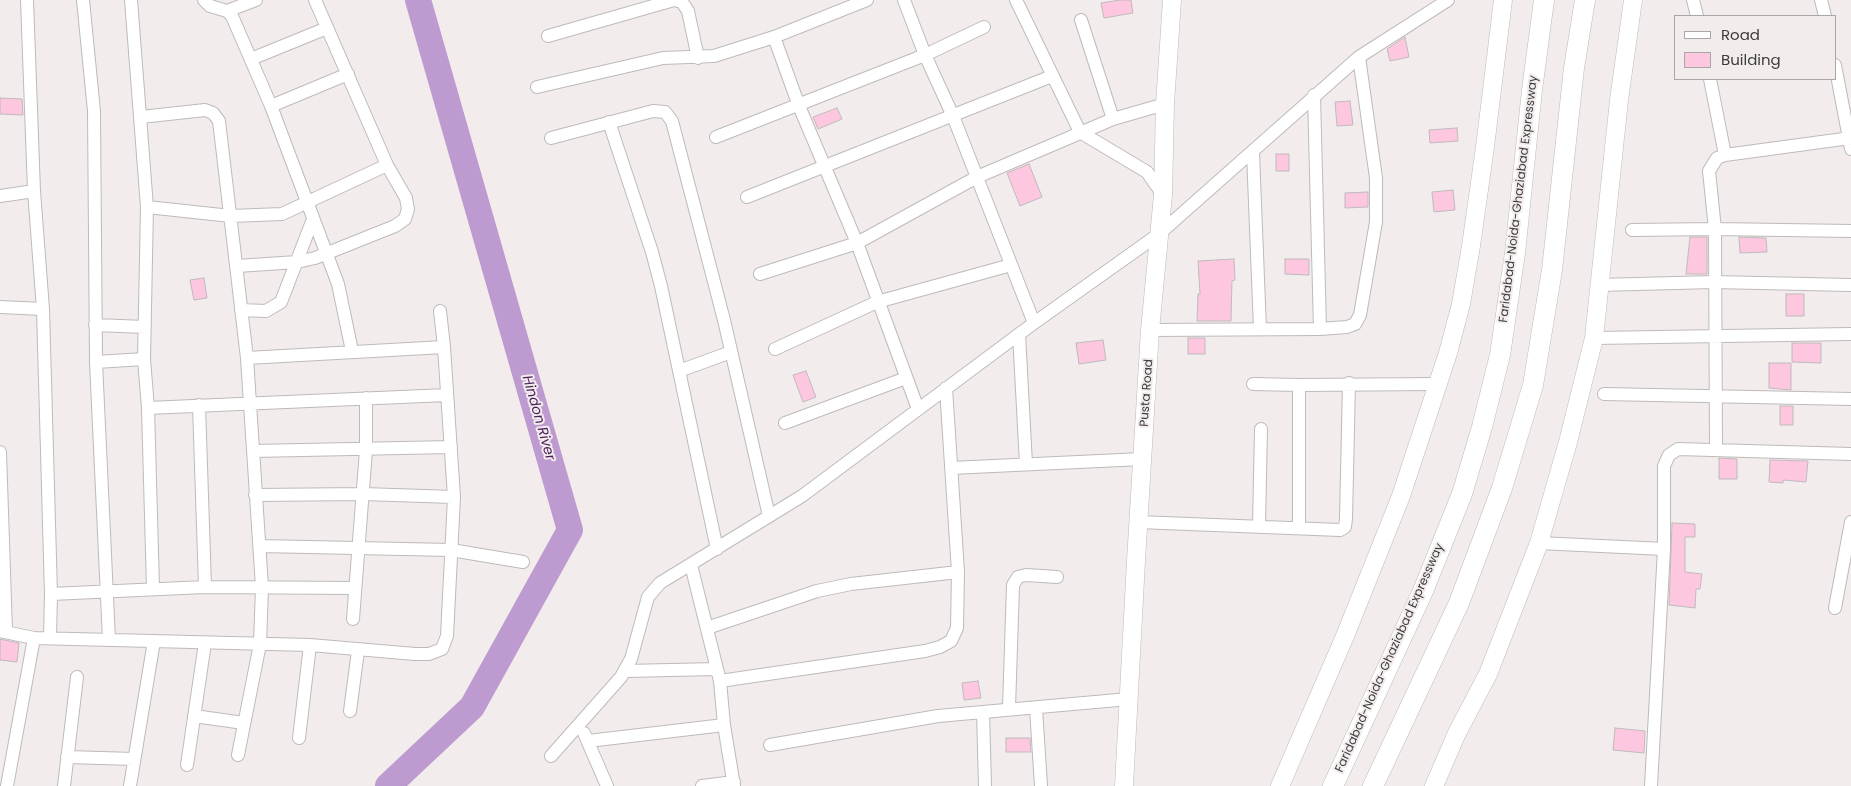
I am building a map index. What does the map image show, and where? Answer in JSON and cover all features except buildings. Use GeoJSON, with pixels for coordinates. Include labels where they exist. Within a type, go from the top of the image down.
{"type":"FeatureCollection","features":[{"type":"Feature","properties":{"kind":"main road","name":"Faridabad-Noida-Ghaziabad Expressway"},"geometry":{"type":"LineString","coordinates":[[1333,786],[1422,591],[1462,494],[1482,427],[1500,355],[1514,262],[1532,90],[1544,0]]}},
{"type":"Feature","properties":{"kind":"main road"},"geometry":{"type":"LineString","coordinates":[[1373,786],[1459,603],[1502,488],[1533,384],[1552,270],[1574,68],[1585,0]]}},
{"type":"Feature","properties":{"kind":"street"},"geometry":{"type":"LineString","coordinates":[[27,0],[34,191],[43,309],[51,594],[50,638]]}},
{"type":"Feature","properties":{"kind":"street"},"geometry":{"type":"LineString","coordinates":[[83,0],[94,111],[96,362],[108,640]]}},
{"type":"Feature","properties":{"kind":"street"},"geometry":{"type":"LineString","coordinates":[[131,0],[148,207],[144,359],[148,408],[153,588]]}},
{"type":"Feature","properties":{"kind":"street"},"geometry":{"type":"LineString","coordinates":[[204,0],[210,6],[227,11],[232,16],[271,106],[325,254],[338,284],[352,351]]}},
{"type":"Feature","properties":{"kind":"street"},"geometry":{"type":"LineString","coordinates":[[227,11],[256,0]]}},
{"type":"Feature","properties":{"kind":"street"},"geometry":{"type":"LineString","coordinates":[[236,266],[297,262],[325,254],[395,226],[405,219],[408,210],[406,198],[387,165],[315,0]]}},
{"type":"Feature","properties":{"kind":"street"},"geometry":{"type":"LineString","coordinates":[[548,36],[674,0],[682,2],[688,11],[698,58]]}},
{"type":"Feature","properties":{"kind":"street"},"geometry":{"type":"LineString","coordinates":[[904,0],[925,55],[953,116],[1034,323]]}},
{"type":"Feature","properties":{"kind":"street"},"geometry":{"type":"LineString","coordinates":[[1016,0],[1080,132],[1147,172],[1163,195]]}},
{"type":"Feature","properties":{"kind":"street","name":"Pusta Road"},"geometry":{"type":"LineString","coordinates":[[1124,786],[1150,330],[1163,195],[1165,104],[1172,0]]}},
{"type":"Feature","properties":{"kind":"street"},"geometry":{"type":"LineString","coordinates":[[551,756],[580,725],[625,671],[631,659],[648,597],[660,583],[802,496],[1019,334],[1159,234],[1253,153],[1314,95],[1359,57],[1448,0]]}},
{"type":"Feature","properties":{"kind":"street"},"geometry":{"type":"LineString","coordinates":[[1280,786],[1345,636],[1401,496],[1438,384],[1461,304],[1486,147],[1503,0]]}},
{"type":"Feature","properties":{"kind":"street"},"geometry":{"type":"LineString","coordinates":[[1434,786],[1457,733],[1488,674],[1539,543],[1568,442],[1594,338],[1598,285],[1633,0]]}},
{"type":"Feature","properties":{"kind":"street"},"geometry":{"type":"LineString","coordinates":[[1693,0],[1696,15]]}},
{"type":"Feature","properties":{"kind":"street"},"geometry":{"type":"LineString","coordinates":[[1821,0],[1825,15]]}},
{"type":"Feature","properties":{"kind":"street"},"geometry":{"type":"LineString","coordinates":[[537,87],[644,61],[663,58],[714,56],[774,37],[858,2]]}},
{"type":"Feature","properties":{"kind":"street"},"geometry":{"type":"LineString","coordinates":[[1081,20],[1114,119]]}},
{"type":"Feature","properties":{"kind":"street"},"geometry":{"type":"LineString","coordinates":[[716,137],[925,55],[984,27]]}},
{"type":"Feature","properties":{"kind":"street"},"geometry":{"type":"LineString","coordinates":[[251,59],[327,28]]}},
{"type":"Feature","properties":{"kind":"street"},"geometry":{"type":"LineString","coordinates":[[774,37],[799,106],[857,242],[877,302],[918,409]]}},
{"type":"Feature","properties":{"kind":"street"},"geometry":{"type":"LineString","coordinates":[[1150,330],[1320,328],[1347,327],[1355,324],[1360,315],[1376,222],[1376,178],[1359,57]]}},
{"type":"Feature","properties":{"kind":"street"},"geometry":{"type":"LineString","coordinates":[[1716,450],[1715,228],[1709,171],[1716,158],[1725,155],[1851,142],[1836,70]]}},
{"type":"Feature","properties":{"kind":"street"},"geometry":{"type":"LineString","coordinates":[[271,106],[348,74]]}},
{"type":"Feature","properties":{"kind":"street"},"geometry":{"type":"LineString","coordinates":[[747,197],[1052,76]]}},
{"type":"Feature","properties":{"kind":"street"},"geometry":{"type":"LineString","coordinates":[[1710,80],[1725,155]]}},
{"type":"Feature","properties":{"kind":"street"},"geometry":{"type":"LineString","coordinates":[[1314,95],[1320,328]]}},
{"type":"Feature","properties":{"kind":"street"},"geometry":{"type":"LineString","coordinates":[[760,274],[857,242],[977,177],[1080,132],[1114,119],[1165,104]]}},
{"type":"Feature","properties":{"kind":"street"},"geometry":{"type":"LineString","coordinates":[[141,117],[205,110],[213,113],[219,121],[247,358],[262,587],[260,644],[238,755]]}},
{"type":"Feature","properties":{"kind":"street"},"geometry":{"type":"LineString","coordinates":[[551,138],[653,111],[665,112],[672,121],[731,352],[769,516]]}},
{"type":"Feature","properties":{"kind":"street"},"geometry":{"type":"LineString","coordinates":[[609,122],[652,252],[716,549]]}},
{"type":"Feature","properties":{"kind":"street"},"geometry":{"type":"LineString","coordinates":[[1253,153],[1260,329]]}},
{"type":"Feature","properties":{"kind":"street"},"geometry":{"type":"LineString","coordinates":[[148,207],[231,216],[282,214],[387,165]]}},
{"type":"Feature","properties":{"kind":"street"},"geometry":{"type":"LineString","coordinates":[[0,196],[34,191]]}},
{"type":"Feature","properties":{"kind":"street"},"geometry":{"type":"LineString","coordinates":[[241,310],[266,311],[276,307],[281,302],[313,219]]}},
{"type":"Feature","properties":{"kind":"street"},"geometry":{"type":"LineString","coordinates":[[1632,230],[1715,228],[1851,231]]}},
{"type":"Feature","properties":{"kind":"street"},"geometry":{"type":"LineString","coordinates":[[774,349],[877,302],[1011,265]]}},
{"type":"Feature","properties":{"kind":"street"},"geometry":{"type":"LineString","coordinates":[[1598,285],[1714,282],[1851,285]]}},
{"type":"Feature","properties":{"kind":"street"},"geometry":{"type":"LineString","coordinates":[[0,307],[43,309]]}},
{"type":"Feature","properties":{"kind":"street"},"geometry":{"type":"LineString","coordinates":[[0,452],[3,631],[34,638],[310,645],[358,651],[429,654],[442,649],[447,636],[454,497],[440,311]]}},
{"type":"Feature","properties":{"kind":"street"},"geometry":{"type":"LineString","coordinates":[[96,325],[145,327]]}},
{"type":"Feature","properties":{"kind":"street"},"geometry":{"type":"LineString","coordinates":[[1019,334],[1026,464]]}},
{"type":"Feature","properties":{"kind":"street"},"geometry":{"type":"LineString","coordinates":[[1594,338],[1851,334]]}},
{"type":"Feature","properties":{"kind":"street"},"geometry":{"type":"LineString","coordinates":[[247,358],[444,347]]}},
{"type":"Feature","properties":{"kind":"street"},"geometry":{"type":"LineString","coordinates":[[679,371],[731,352]]}},
{"type":"Feature","properties":{"kind":"street"},"geometry":{"type":"LineString","coordinates":[[96,362],[144,359]]}},
{"type":"Feature","properties":{"kind":"street"},"geometry":{"type":"LineString","coordinates":[[785,423],[906,378]]}},
{"type":"Feature","properties":{"kind":"street"},"geometry":{"type":"LineString","coordinates":[[1138,522],[1299,527],[1331,531],[1345,527],[1349,383]]}},
{"type":"Feature","properties":{"kind":"street"},"geometry":{"type":"LineString","coordinates":[[1253,384],[1438,384]]}},
{"type":"Feature","properties":{"kind":"street"},"geometry":{"type":"LineString","coordinates":[[1299,384],[1299,527]]}},
{"type":"Feature","properties":{"kind":"street"},"geometry":{"type":"LineString","coordinates":[[625,671],[718,675],[940,647],[951,641],[957,628],[958,572],[946,388]]}},
{"type":"Feature","properties":{"kind":"street"},"geometry":{"type":"LineString","coordinates":[[1604,394],[1851,399]]}},
{"type":"Feature","properties":{"kind":"street"},"geometry":{"type":"LineString","coordinates":[[148,408],[250,402],[447,395]]}},
{"type":"Feature","properties":{"kind":"street"},"geometry":{"type":"LineString","coordinates":[[353,619],[366,450],[366,398]]}},
{"type":"Feature","properties":{"kind":"street"},"geometry":{"type":"LineString","coordinates":[[199,405],[205,587]]}},
{"type":"Feature","properties":{"kind":"street"},"geometry":{"type":"LineString","coordinates":[[1260,526],[1261,428]]}},
{"type":"Feature","properties":{"kind":"street"},"geometry":{"type":"LineString","coordinates":[[253,451],[451,447]]}},
{"type":"Feature","properties":{"kind":"street"},"geometry":{"type":"LineString","coordinates":[[1651,786],[1664,549],[1664,466],[1669,454],[1678,449],[1851,454]]}},
{"type":"Feature","properties":{"kind":"street"},"geometry":{"type":"LineString","coordinates":[[951,468],[1142,459]]}},
{"type":"Feature","properties":{"kind":"street"},"geometry":{"type":"LineString","coordinates":[[255,495],[363,494],[454,497]]}},
{"type":"Feature","properties":{"kind":"street"},"geometry":{"type":"LineString","coordinates":[[1835,608],[1851,522]]}},
{"type":"Feature","properties":{"kind":"street"},"geometry":{"type":"LineString","coordinates":[[1539,543],[1664,549]]}},
{"type":"Feature","properties":{"kind":"street"},"geometry":{"type":"LineString","coordinates":[[260,546],[451,550],[523,562]]}},
{"type":"Feature","properties":{"kind":"street"},"geometry":{"type":"LineString","coordinates":[[691,565],[718,675],[734,784],[702,786]]}},
{"type":"Feature","properties":{"kind":"street"},"geometry":{"type":"LineString","coordinates":[[707,628],[817,591],[850,584],[958,572]]}},
{"type":"Feature","properties":{"kind":"street"},"geometry":{"type":"LineString","coordinates":[[1008,708],[1013,585],[1018,578],[1026,575],[1057,577]]}},
{"type":"Feature","properties":{"kind":"street"},"geometry":{"type":"LineString","coordinates":[[51,594],[153,588],[354,588]]}},
{"type":"Feature","properties":{"kind":"street"},"geometry":{"type":"LineString","coordinates":[[7,786],[34,638]]}},
{"type":"Feature","properties":{"kind":"street"},"geometry":{"type":"LineString","coordinates":[[130,786],[154,641]]}},
{"type":"Feature","properties":{"kind":"street"},"geometry":{"type":"LineString","coordinates":[[186,765],[205,643]]}},
{"type":"Feature","properties":{"kind":"street"},"geometry":{"type":"LineString","coordinates":[[299,738],[310,645]]}},
{"type":"Feature","properties":{"kind":"street"},"geometry":{"type":"LineString","coordinates":[[350,711],[358,651]]}},
{"type":"Feature","properties":{"kind":"street"},"geometry":{"type":"LineString","coordinates":[[64,786],[77,677]]}},
{"type":"Feature","properties":{"kind":"street"},"geometry":{"type":"LineString","coordinates":[[770,745],[938,716],[1008,708],[1036,708],[1129,699]]}},
{"type":"Feature","properties":{"kind":"street"},"geometry":{"type":"LineString","coordinates":[[1036,708],[1041,786]]}},
{"type":"Feature","properties":{"kind":"street"},"geometry":{"type":"LineString","coordinates":[[983,712],[985,786]]}},
{"type":"Feature","properties":{"kind":"street"},"geometry":{"type":"LineString","coordinates":[[194,716],[244,723]]}},
{"type":"Feature","properties":{"kind":"street"},"geometry":{"type":"LineString","coordinates":[[580,725],[607,786]]}},
{"type":"Feature","properties":{"kind":"street"},"geometry":{"type":"LineString","coordinates":[[588,741],[724,725]]}},
{"type":"Feature","properties":{"kind":"street"},"geometry":{"type":"LineString","coordinates":[[67,757],[134,759]]}},
{"type":"Feature","properties":{"kind":"waterway","name":"Hindon River"},"geometry":{"type":"LineString","coordinates":[[388,786],[472,707],[570,530],[418,0]]}}]}
